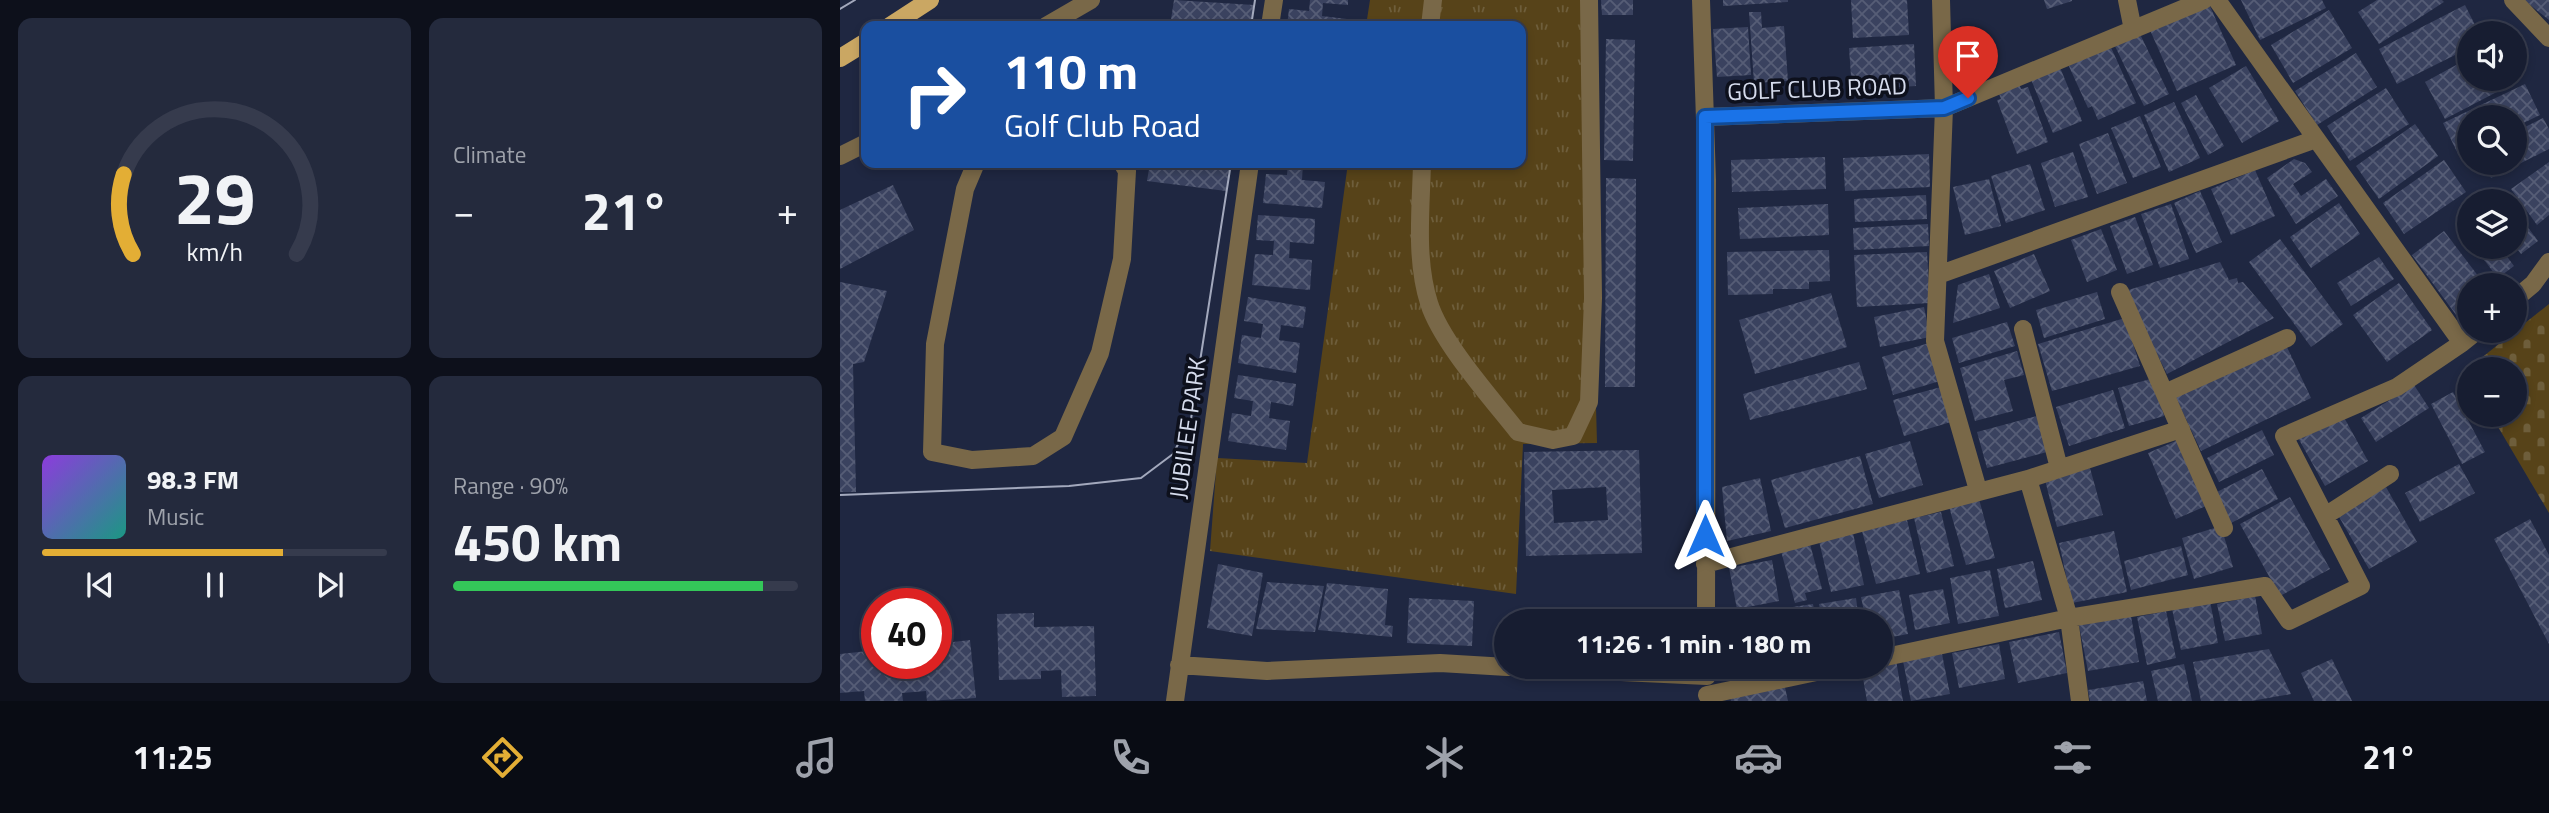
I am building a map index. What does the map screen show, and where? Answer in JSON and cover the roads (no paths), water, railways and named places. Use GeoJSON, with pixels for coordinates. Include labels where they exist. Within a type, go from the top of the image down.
{"type":"FeatureCollection","features":[{"type":"Feature","properties":{"kind":"main road"},"geometry":{"type":"LineString","coordinates":[[898,21],[930,0]]}},
{"type":"Feature","properties":{"kind":"main road"},"geometry":{"type":"LineString","coordinates":[[840,58],[861,45]]}},
{"type":"Feature","properties":{"kind":"street"},"geometry":{"type":"LineString","coordinates":[[1055,21],[1091,0]]}},
{"type":"Feature","properties":{"kind":"street"},"geometry":{"type":"LineString","coordinates":[[1271,21],[1274,0]]}},
{"type":"Feature","properties":{"kind":"street"},"geometry":{"type":"LineString","coordinates":[[1431,21],[1433,0]]}},
{"type":"Feature","properties":{"kind":"street"},"geometry":{"type":"LineString","coordinates":[[1422,168],[1421,262],[1429,305],[1458,354],[1518,432],[1553,440],[1573,436],[1589,402],[1593,298],[1588,0]]}},
{"type":"Feature","properties":{"kind":"street","name":"GOLF CLUB ROAD"},"geometry":{"type":"LineString","coordinates":[[1701,0],[1705,117],[1706,609]]}},
{"type":"Feature","properties":{"kind":"street"},"geometry":{"type":"LineString","coordinates":[[1941,0],[1944,108],[1935,341],[1978,490]]}},
{"type":"Feature","properties":{"kind":"street"},"geometry":{"type":"LineString","coordinates":[[2127,0],[2133,30]]}},
{"type":"Feature","properties":{"kind":"street","name":"GOLF CLUB ROAD"},"geometry":{"type":"LineString","coordinates":[[1705,117],[1944,108],[2204,0]]}},
{"type":"Feature","properties":{"kind":"street"},"geometry":{"type":"LineString","coordinates":[[2217,0],[2457,336]]}},
{"type":"Feature","properties":{"kind":"street"},"geometry":{"type":"LineString","coordinates":[[2512,0],[2549,38]]}},
{"type":"Feature","properties":{"kind":"street"},"geometry":{"type":"LineString","coordinates":[[1938,275],[2316,139]]}},
{"type":"Feature","properties":{"kind":"street"},"geometry":{"type":"LineString","coordinates":[[840,156],[861,146]]}},
{"type":"Feature","properties":{"kind":"street"},"geometry":{"type":"LineString","coordinates":[[974,168],[965,189],[935,344],[932,452],[972,460],[1033,456],[1063,437],[1100,353],[1122,259],[1125,168]]}},
{"type":"Feature","properties":{"kind":"street","name":"JUBILEE PARK"},"geometry":{"type":"LineString","coordinates":[[1175,701],[1249,168]]}},
{"type":"Feature","properties":{"kind":"street"},"geometry":{"type":"LineString","coordinates":[[2527,289],[2549,262]]}},
{"type":"Feature","properties":{"kind":"street"},"geometry":{"type":"LineString","coordinates":[[2120,292],[2224,528]]}},
{"type":"Feature","properties":{"kind":"street"},"geometry":{"type":"LineString","coordinates":[[2023,329],[2059,468]]}},
{"type":"Feature","properties":{"kind":"street"},"geometry":{"type":"LineString","coordinates":[[2165,393],[2287,338]]}},
{"type":"Feature","properties":{"kind":"street"},"geometry":{"type":"LineString","coordinates":[[1893,655],[2069,618],[2265,586],[2290,621],[2361,586],[2284,436],[2396,387],[2462,343]]}},
{"type":"Feature","properties":{"kind":"street"},"geometry":{"type":"LineString","coordinates":[[1705,564],[2028,479],[2181,429]]}},
{"type":"Feature","properties":{"kind":"street"},"geometry":{"type":"LineString","coordinates":[[2325,516],[2390,474]]}},
{"type":"Feature","properties":{"kind":"street"},"geometry":{"type":"LineString","coordinates":[[2028,479],[2069,618],[2080,701]]}},
{"type":"Feature","properties":{"kind":"street"},"geometry":{"type":"LineString","coordinates":[[1179,665],[1267,671],[1440,663],[1494,666]]}},
{"type":"Feature","properties":{"kind":"street"},"geometry":{"type":"LineString","coordinates":[[1641,679],[1707,685],[1751,679]]}},
{"type":"Feature","properties":{"kind":"tram line"},"geometry":{"type":"LineString","coordinates":[[840,9],[855,0]]}},
{"type":"Feature","properties":{"kind":"tram line"},"geometry":{"type":"LineString","coordinates":[[1252,21],[1255,0]]}},
{"type":"Feature","properties":{"kind":"tram line"},"geometry":{"type":"LineString","coordinates":[[840,495],[1069,486],[1141,478],[1173,454],[1191,419],[1230,168]]}}]}
